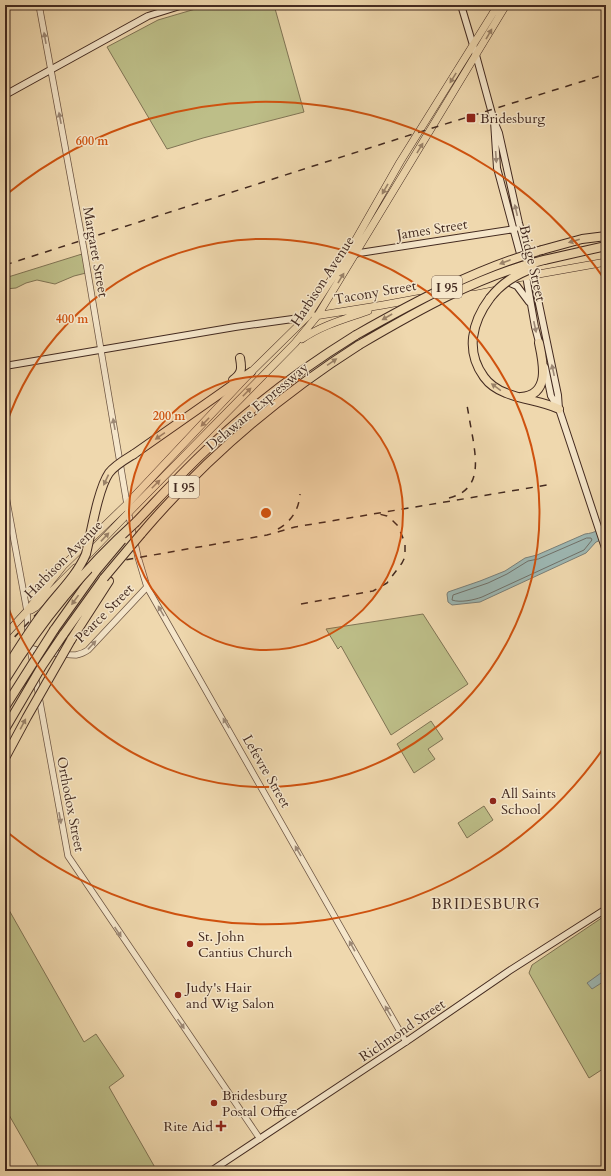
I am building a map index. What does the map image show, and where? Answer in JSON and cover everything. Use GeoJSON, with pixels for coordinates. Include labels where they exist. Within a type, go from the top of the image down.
{"type":"FeatureCollection","features":[{"type":"Feature","properties":{"kind":"highway","name":"Delaware Expressway"},"geometry":{"type":"LineString","coordinates":[[5,707],[54,630],[96,571],[136,522],[201,455],[253,408],[312,363],[356,335],[413,302],[512,259],[582,239],[606,236]]}},
{"type":"Feature","properties":{"kind":"highway"},"geometry":{"type":"LineString","coordinates":[[559,409],[548,404],[505,393],[494,386],[481,372],[473,354],[472,346],[473,334],[477,320],[490,298],[501,285],[513,277],[545,262],[606,246]]}},
{"type":"Feature","properties":{"kind":"highway","name":"Delaware Expressway"},"geometry":{"type":"LineString","coordinates":[[107,579],[141,534],[181,490],[245,428],[305,381],[359,345],[403,319],[474,284],[519,267],[545,262]]}},
{"type":"Feature","properties":{"kind":"highway"},"geometry":{"type":"LineString","coordinates":[[518,397],[531,395],[540,386],[543,379],[539,343]]}},
{"type":"Feature","properties":{"kind":"highway"},"geometry":{"type":"LineString","coordinates":[[214,397],[239,375],[242,368],[240,358]]}},
{"type":"Feature","properties":{"kind":"highway"},"geometry":{"type":"LineString","coordinates":[[5,670],[35,623],[76,574],[82,563],[86,554],[101,491],[110,472],[251,372]]}},
{"type":"Feature","properties":{"kind":"highway"},"geometry":{"type":"LineString","coordinates":[[5,680],[28,644],[57,605],[104,552],[136,522]]}},
{"type":"Feature","properties":{"kind":"highway"},"geometry":{"type":"LineString","coordinates":[[5,729],[42,666],[63,635],[107,579]]}},
{"type":"Feature","properties":{"kind":"highway"},"geometry":{"type":"LineString","coordinates":[[5,758],[107,579]]}},
{"type":"Feature","properties":{"kind":"main road"},"geometry":{"type":"LineString","coordinates":[[5,95],[148,16],[183,5]]}},
{"type":"Feature","properties":{"kind":"main road","name":"Bridge Street"},"geometry":{"type":"LineString","coordinates":[[461,5],[494,121],[499,133],[529,275],[558,395],[559,409]]}},
{"type":"Feature","properties":{"kind":"main road","name":"Harbison Avenue"},"geometry":{"type":"LineString","coordinates":[[27,612],[63,566],[127,504],[251,372],[307,317],[347,255],[400,162],[498,5]]}},
{"type":"Feature","properties":{"kind":"main road","name":"Harbison Avenue"},"geometry":{"type":"LineString","coordinates":[[27,612],[36,607],[295,343],[318,315],[506,5]]}},
{"type":"Feature","properties":{"kind":"main road","name":"Bridge Street"},"geometry":{"type":"LineString","coordinates":[[494,121],[497,168],[513,229],[529,275],[532,310],[551,396],[559,409],[606,550]]}},
{"type":"Feature","properties":{"kind":"main road","name":"James Street"},"geometry":{"type":"LineString","coordinates":[[347,255],[520,228]]}},
{"type":"Feature","properties":{"kind":"main road","name":"Tacony Street"},"geometry":{"type":"LineString","coordinates":[[5,366],[383,305],[529,275],[606,262]]}},
{"type":"Feature","properties":{"kind":"main road"},"geometry":{"type":"LineString","coordinates":[[503,281],[511,283],[519,288],[527,298],[532,310]]}},
{"type":"Feature","properties":{"kind":"main road"},"geometry":{"type":"LineString","coordinates":[[295,343],[308,334],[333,323],[383,305]]}},
{"type":"Feature","properties":{"kind":"main road"},"geometry":{"type":"LineString","coordinates":[[5,635],[27,612]]}},
{"type":"Feature","properties":{"kind":"main road","name":"Richmond Street"},"geometry":{"type":"LineString","coordinates":[[211,1171],[406,1042],[509,971],[606,909]]}},
{"type":"Feature","properties":{"kind":"street","name":"Margaret Street"},"geometry":{"type":"LineString","coordinates":[[39,5],[127,504]]}},
{"type":"Feature","properties":{"kind":"street","name":"Orthodox Street"},"geometry":{"type":"LineString","coordinates":[[5,491],[27,612],[29,647],[68,856],[260,1139]]}},
{"type":"Feature","properties":{"kind":"street","name":"Lefevre Street"},"geometry":{"type":"LineString","coordinates":[[127,504],[138,557],[147,587],[406,1042]]}},
{"type":"Feature","properties":{"kind":"street","name":"Pearce Street"},"geometry":{"type":"LineString","coordinates":[[29,647],[34,650],[48,652],[76,655],[83,654],[147,587]]}},
{"type":"Feature","properties":{"kind":"green space"},"geometry":{"type":"Polygon","coordinates":[[[209,5],[274,5],[304,112],[203,138],[167,149],[107,47],[158,20],[209,5]]]}},
{"type":"Feature","properties":{"kind":"green space"},"geometry":{"type":"Polygon","coordinates":[[[82,254],[86,273],[55,284],[37,280],[16,288],[5,289],[5,278],[82,254]]]}},
{"type":"Feature","properties":{"kind":"green space"},"geometry":{"type":"Polygon","coordinates":[[[423,614],[468,684],[391,735],[341,646],[338,649],[326,629],[423,614]]]}},
{"type":"Feature","properties":{"kind":"green space"},"geometry":{"type":"Polygon","coordinates":[[[431,721],[443,739],[428,749],[435,759],[414,773],[397,744],[431,721]]]}},
{"type":"Feature","properties":{"kind":"green space"},"geometry":{"type":"Polygon","coordinates":[[[484,806],[493,820],[467,838],[458,823],[484,806]]]}},
{"type":"Feature","properties":{"kind":"green space"},"geometry":{"type":"Polygon","coordinates":[[[5,903],[84,1042],[96,1034],[124,1076],[109,1087],[157,1171],[41,1171],[5,1108],[5,903]]]}},
{"type":"Feature","properties":{"kind":"green space"},"geometry":{"type":"Polygon","coordinates":[[[606,915],[606,1067],[589,1078],[529,973],[532,965],[606,915]]]}},
{"type":"Feature","properties":{"kind":"water"},"geometry":{"type":"Polygon","coordinates":[[[606,520],[606,538],[596,542],[586,553],[480,602],[452,605],[448,602],[448,592],[505,571],[525,558],[537,555],[585,534],[595,532],[603,526],[606,520]]]}},
{"type":"Feature","properties":{"kind":"water"},"geometry":{"type":"Polygon","coordinates":[[[605,970],[606,980],[592,989],[587,983],[605,970]]]}},
{"type":"Feature","properties":{"kind":"railway"},"geometry":{"type":"LineString","coordinates":[[5,265],[410,135],[606,74]]}},
{"type":"Feature","properties":{"kind":"railway"},"geometry":{"type":"LineString","coordinates":[[449,498],[466,489],[471,483],[474,475],[475,458],[467,405]]}},
{"type":"Feature","properties":{"kind":"railway"},"geometry":{"type":"LineString","coordinates":[[5,647],[66,583],[83,572],[102,564],[267,535],[295,527],[547,485]]}},
{"type":"Feature","properties":{"kind":"railway"},"geometry":{"type":"LineString","coordinates":[[278,529],[283,526],[294,514],[298,505],[300,494]]}},
{"type":"Feature","properties":{"kind":"railway"},"geometry":{"type":"LineString","coordinates":[[301,604],[373,591],[387,583],[405,557],[405,543],[398,526],[387,516],[379,514]]}},
{"type":"Feature","properties":{"kind":"place","name":"Bridesburg"},"geometry":{"type":"Point","coordinates":[471,118]}},
{"type":"Feature","properties":{"kind":"place","name":"All Saints School"},"geometry":{"type":"Point","coordinates":[493,801]}},
{"type":"Feature","properties":{"kind":"place","name":"St. John Cantius Church"},"geometry":{"type":"Point","coordinates":[190,944]}},
{"type":"Feature","properties":{"kind":"place","name":"Judy's Hair and Wig Salon"},"geometry":{"type":"Point","coordinates":[178,995]}},
{"type":"Feature","properties":{"kind":"place","name":"Bridesburg Postal Office"},"geometry":{"type":"Point","coordinates":[214,1103]}},
{"type":"Feature","properties":{"kind":"place","name":"Rite Aid"},"geometry":{"type":"Point","coordinates":[221,1126]}},
{"type":"Feature","properties":{"kind":"district","name":"BRIDESBURG"},"geometry":{"type":"Point","coordinates":[486,904]}}]}
